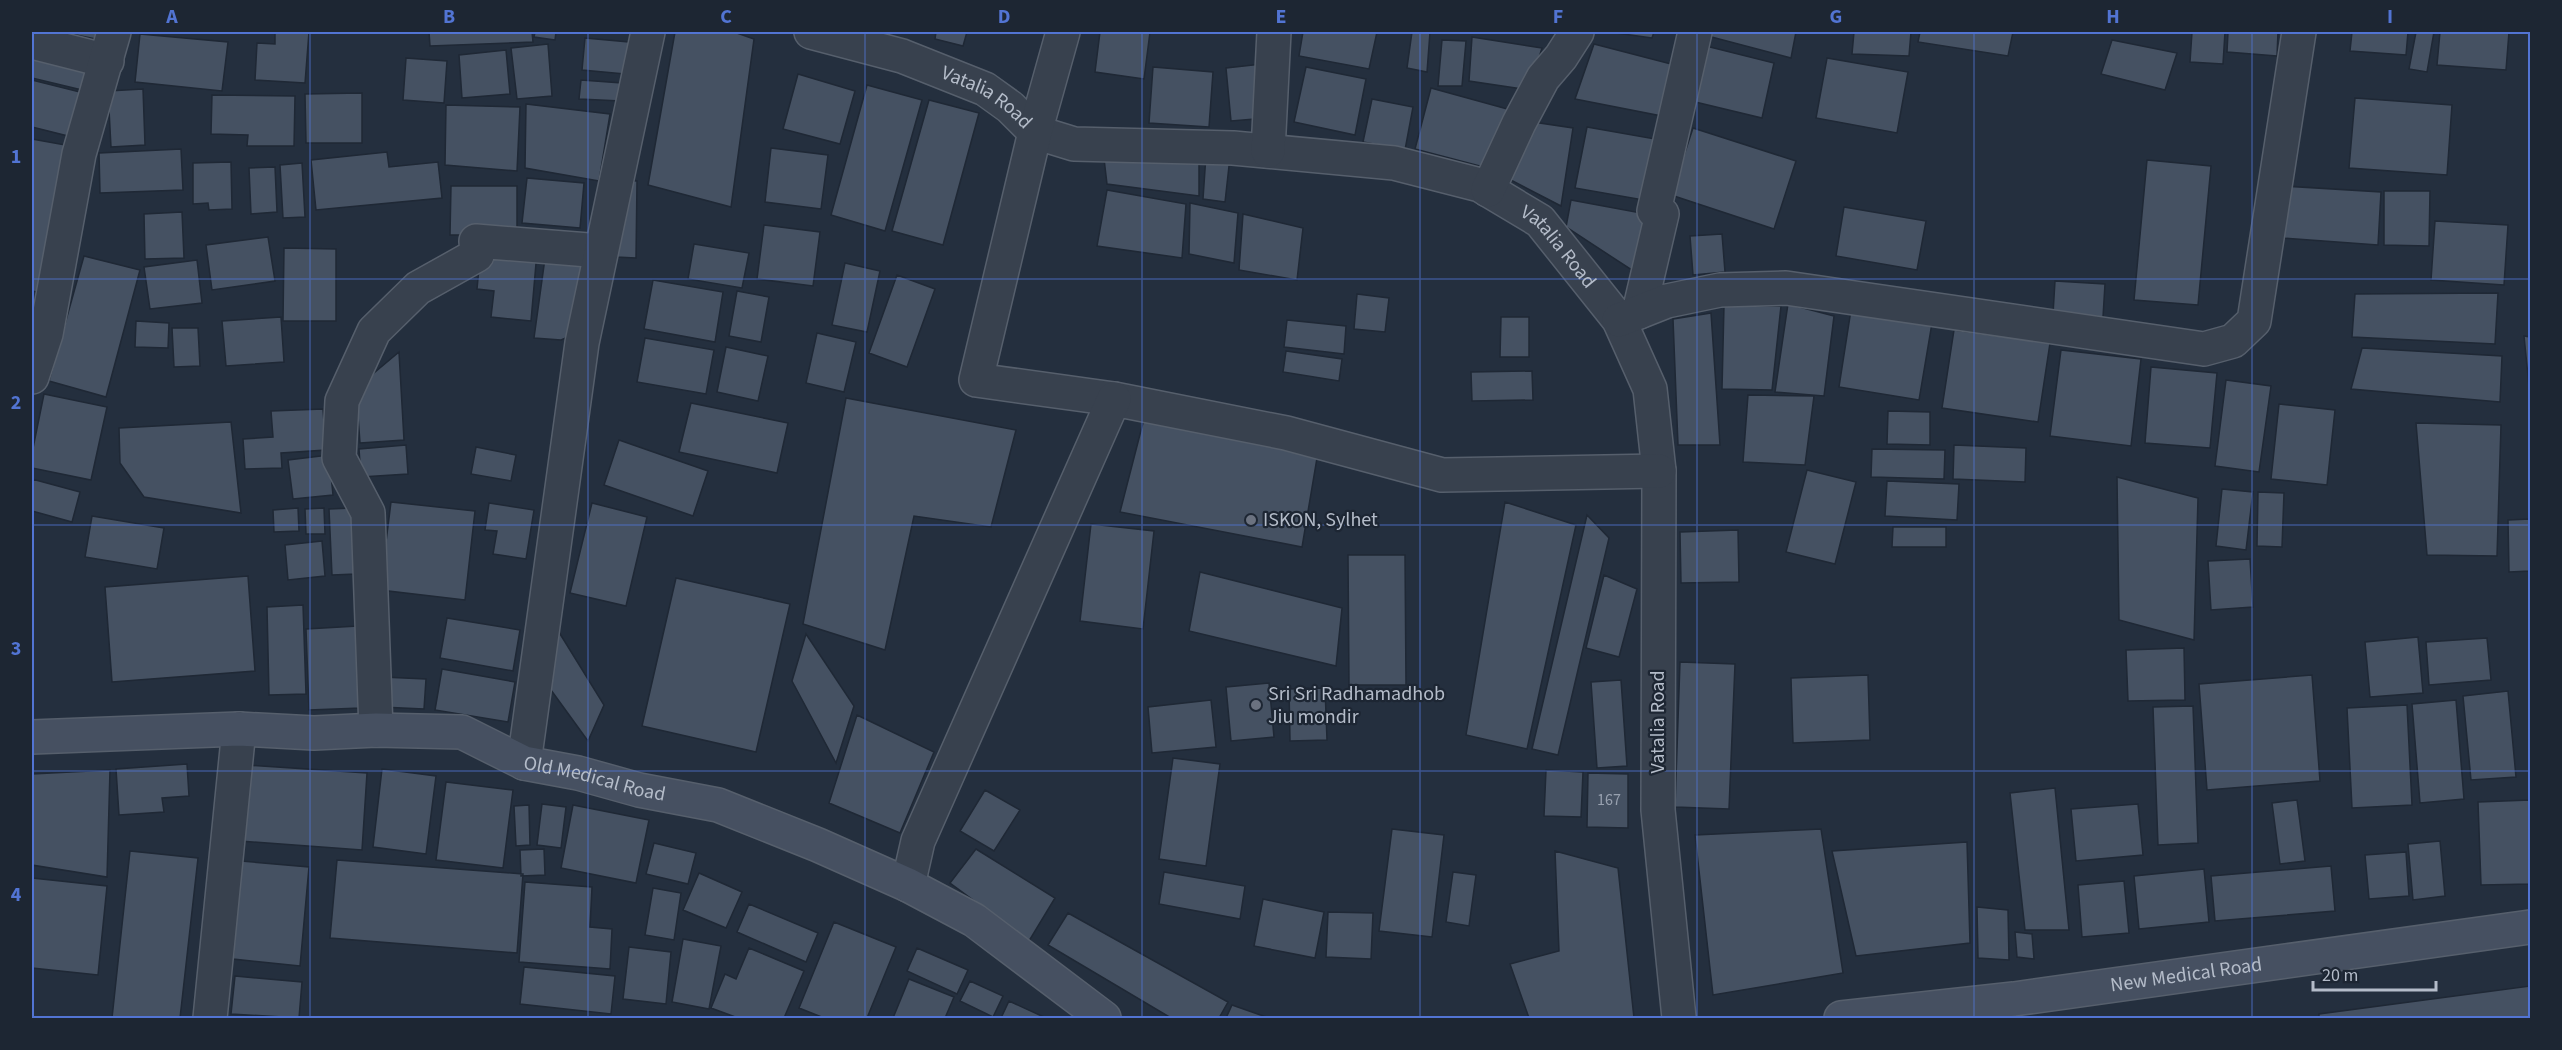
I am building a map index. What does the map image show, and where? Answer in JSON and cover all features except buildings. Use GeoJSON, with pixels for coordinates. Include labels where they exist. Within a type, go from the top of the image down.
{"type":"FeatureCollection","features":[{"type":"Feature","properties":{"kind":"street"},"geometry":{"type":"LineString","coordinates":[[524,762],[582,343],[648,32]]}},
{"type":"Feature","properties":{"kind":"street","name":"Vatalia Road"},"geometry":{"type":"LineString","coordinates":[[811,32],[902,56],[985,89],[1010,107],[1035,132],[1074,144],[1268,151],[1394,163],[1480,185],[1540,221],[1629,316],[1650,389],[1659,471],[1658,810],[1679,1018]]}},
{"type":"Feature","properties":{"kind":"street"},"geometry":{"type":"LineString","coordinates":[[1063,32],[1035,132],[976,380],[1114,399],[1286,433],[1442,475],[1659,471]]}},
{"type":"Feature","properties":{"kind":"street"},"geometry":{"type":"LineString","coordinates":[[1268,151],[1274,32]]}},
{"type":"Feature","properties":{"kind":"street"},"geometry":{"type":"LineString","coordinates":[[1488,190],[1543,78],[1561,57],[1577,32]]}},
{"type":"Feature","properties":{"kind":"street"},"geometry":{"type":"LineString","coordinates":[[1629,316],[1662,214],[1654,211],[1695,32]]}},
{"type":"Feature","properties":{"kind":"street"},"geometry":{"type":"LineString","coordinates":[[1629,316],[1667,301],[1720,290],[1786,288],[2204,349],[2233,341],[2254,321],[2299,32]]}},
{"type":"Feature","properties":{"kind":"street"},"geometry":{"type":"LineString","coordinates":[[32,42],[111,46],[79,154],[46,334],[32,377]]}},
{"type":"Feature","properties":{"kind":"street"},"geometry":{"type":"LineString","coordinates":[[376,730],[368,513],[339,458],[342,401],[374,331],[418,288],[477,255],[476,241],[601,251]]}},
{"type":"Feature","properties":{"kind":"street"},"geometry":{"type":"LineString","coordinates":[[908,885],[918,841],[1114,399]]}},
{"type":"Feature","properties":{"kind":"street"},"geometry":{"type":"LineString","coordinates":[[210,1018],[239,729]]}},
{"type":"Feature","properties":{"kind":"street","name":"Old Medical Road"},"geometry":{"type":"LineString","coordinates":[[32,738],[239,729],[314,733],[376,730],[462,732],[524,762],[578,773],[639,790],[718,805],[818,845],[908,885],[974,920],[1104,1018]]}},
{"type":"Feature","properties":{"kind":"street","name":"New Medical Road"},"geometry":{"type":"LineString","coordinates":[[1841,1018],[2013,999],[2530,927]]}},
{"type":"Feature","properties":{"kind":"place","name":"ISKON, Sylhet"},"geometry":{"type":"Point","coordinates":[1251,520]}},
{"type":"Feature","properties":{"kind":"place","name":"Sri Sri Radhamadhob Jiu mondir"},"geometry":{"type":"Point","coordinates":[1256,705]}}]}
